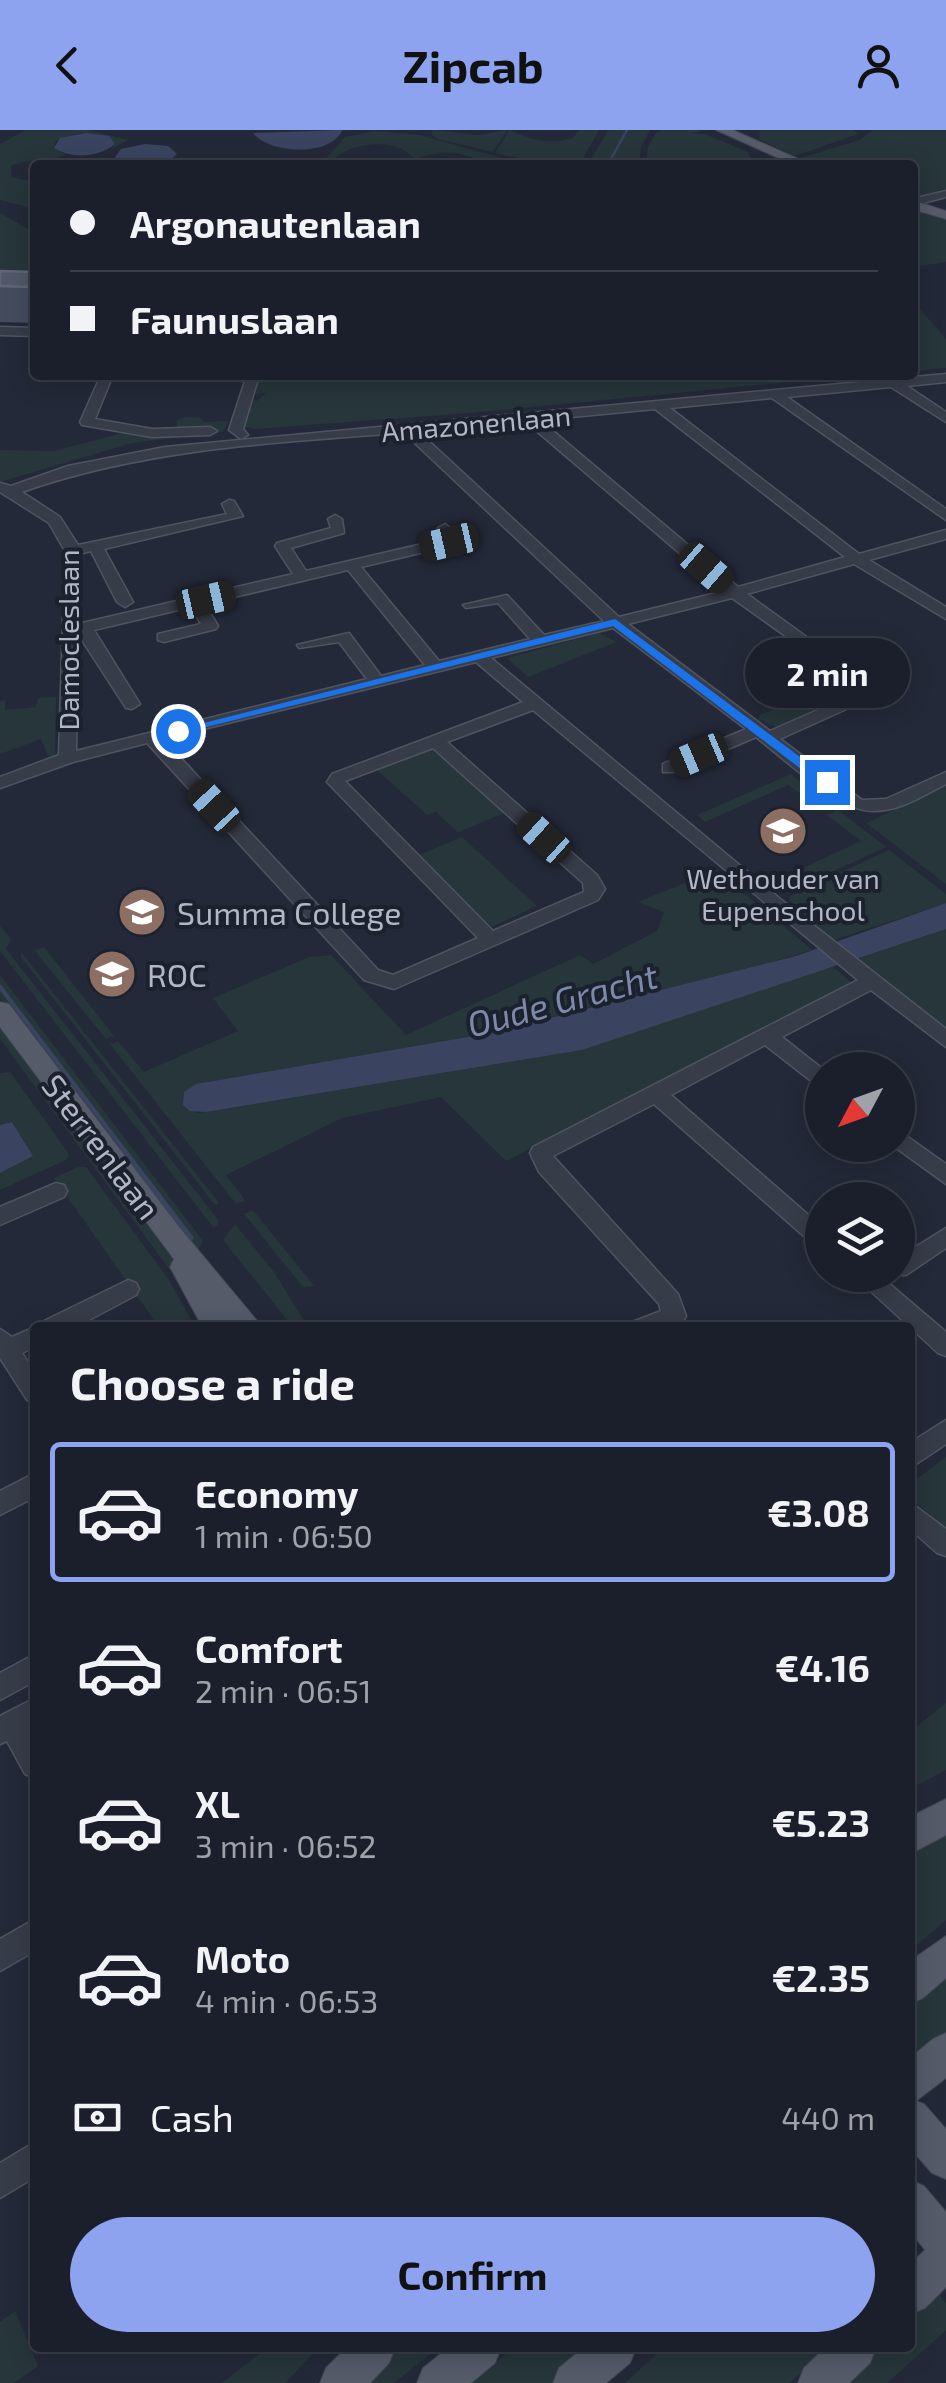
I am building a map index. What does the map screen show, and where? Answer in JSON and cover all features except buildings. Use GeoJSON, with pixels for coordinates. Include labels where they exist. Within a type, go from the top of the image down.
{"type":"FeatureCollection","features":[{"type":"Feature","properties":{"kind":"main road"},"geometry":{"type":"LineString","coordinates":[[714,130],[784,160]]}},
{"type":"Feature","properties":{"kind":"main road"},"geometry":{"type":"LineString","coordinates":[[722,130],[792,160]]}},
{"type":"Feature","properties":{"kind":"main road"},"geometry":{"type":"LineString","coordinates":[[918,207],[946,217]]}},
{"type":"Feature","properties":{"kind":"main road","name":"Sterrenlaan"},"geometry":{"type":"LineString","coordinates":[[0,1010],[168,1234],[244,1322]]}},
{"type":"Feature","properties":{"kind":"main road","name":"Sterrenlaan"},"geometry":{"type":"LineString","coordinates":[[168,1234],[214,1322]]}},
{"type":"Feature","properties":{"kind":"main road"},"geometry":{"type":"LineString","coordinates":[[915,1833],[946,1816]]}},
{"type":"Feature","properties":{"kind":"main road"},"geometry":{"type":"LineString","coordinates":[[915,1981],[946,1954]]}},
{"type":"Feature","properties":{"kind":"main road"},"geometry":{"type":"LineString","coordinates":[[915,2080],[946,2052]]}},
{"type":"Feature","properties":{"kind":"main road"},"geometry":{"type":"LineString","coordinates":[[915,2124],[946,2160]]}},
{"type":"Feature","properties":{"kind":"main road"},"geometry":{"type":"LineString","coordinates":[[915,2205],[946,2243]]}},
{"type":"Feature","properties":{"kind":"main road"},"geometry":{"type":"LineString","coordinates":[[915,2288],[946,2258]]}},
{"type":"Feature","properties":{"kind":"main road"},"geometry":{"type":"LineString","coordinates":[[340,2383],[370,2352]]}},
{"type":"Feature","properties":{"kind":"main road"},"geometry":{"type":"LineString","coordinates":[[438,2383],[475,2352]]}},
{"type":"Feature","properties":{"kind":"main road"},"geometry":{"type":"LineString","coordinates":[[574,2383],[611,2352]]}},
{"type":"Feature","properties":{"kind":"main road"},"geometry":{"type":"LineString","coordinates":[[819,2383],[851,2352]]}},
{"type":"Feature","properties":{"kind":"street"},"geometry":{"type":"LineString","coordinates":[[918,203],[946,194]]}},
{"type":"Feature","properties":{"kind":"street"},"geometry":{"type":"LineString","coordinates":[[0,331],[30,332]]}},
{"type":"Feature","properties":{"kind":"street","name":"Amazonenlaan"},"geometry":{"type":"LineString","coordinates":[[5,489],[73,469],[165,451],[946,378]]}},
{"type":"Feature","properties":{"kind":"street"},"geometry":{"type":"LineString","coordinates":[[105,380],[87,422],[152,433],[238,432],[252,380]]}},
{"type":"Feature","properties":{"kind":"street"},"geometry":{"type":"LineString","coordinates":[[894,384],[946,418]]}},
{"type":"Feature","properties":{"kind":"street"},"geometry":{"type":"LineString","coordinates":[[776,395],[946,516]]}},
{"type":"Feature","properties":{"kind":"street"},"geometry":{"type":"LineString","coordinates":[[660,406],[858,560],[946,614]]}},
{"type":"Feature","properties":{"kind":"street"},"geometry":{"type":"LineString","coordinates":[[531,419],[735,593],[868,688],[865,695],[669,768]]}},
{"type":"Feature","properties":{"kind":"street"},"geometry":{"type":"LineString","coordinates":[[409,430],[615,622],[856,804],[870,809],[946,776]]}},
{"type":"Feature","properties":{"kind":"street","name":"Damocleslaan"},"geometry":{"type":"LineString","coordinates":[[5,489],[65,528],[72,551],[78,630],[67,758]]}},
{"type":"Feature","properties":{"kind":"street"},"geometry":{"type":"LineString","coordinates":[[72,551],[236,516],[230,504]]}},
{"type":"Feature","properties":{"kind":"street"},"geometry":{"type":"LineString","coordinates":[[303,577],[282,546],[339,530],[334,520]]}},
{"type":"Feature","properties":{"kind":"street"},"geometry":{"type":"LineString","coordinates":[[132,704],[78,630],[449,542],[454,538],[445,528]]}},
{"type":"Feature","properties":{"kind":"street"},"geometry":{"type":"LineString","coordinates":[[0,783],[67,758],[735,593],[946,534]]}},
{"type":"Feature","properties":{"kind":"street"},"geometry":{"type":"LineString","coordinates":[[96,546],[126,602]]}},
{"type":"Feature","properties":{"kind":"street"},"geometry":{"type":"LineString","coordinates":[[353,567],[435,667]]}},
{"type":"Feature","properties":{"kind":"street"},"geometry":{"type":"LineString","coordinates":[[471,606],[502,598],[541,641]]}},
{"type":"Feature","properties":{"kind":"street"},"geometry":{"type":"LineString","coordinates":[[164,637],[210,626],[196,602]]}},
{"type":"Feature","properties":{"kind":"street"},"geometry":{"type":"LineString","coordinates":[[304,645],[343,636],[377,682]]}},
{"type":"Feature","properties":{"kind":"street"},"geometry":{"type":"LineString","coordinates":[[479,656],[850,965],[946,1040]]}},
{"type":"Feature","properties":{"kind":"street"},"geometry":{"type":"LineString","coordinates":[[491,940],[336,782],[535,704]]}},
{"type":"Feature","properties":{"kind":"street"},"geometry":{"type":"LineString","coordinates":[[151,737],[371,975],[394,982],[591,896],[596,889],[436,741]]}},
{"type":"Feature","properties":{"kind":"street"},"geometry":{"type":"LineString","coordinates":[[685,1322],[670,1300],[547,1166],[541,1153],[871,982]]}},
{"type":"Feature","properties":{"kind":"street"},"geometry":{"type":"LineString","coordinates":[[767,1036],[805,1066]]}},
{"type":"Feature","properties":{"kind":"street"},"geometry":{"type":"LineString","coordinates":[[655,1094],[805,1224]]}},
{"type":"Feature","properties":{"kind":"street"},"geometry":{"type":"LineString","coordinates":[[915,1151],[946,1176]]}},
{"type":"Feature","properties":{"kind":"street"},"geometry":{"type":"LineString","coordinates":[[0,1217],[56,1190]]}},
{"type":"Feature","properties":{"kind":"street"},"geometry":{"type":"LineString","coordinates":[[915,1258],[946,1238]]}},
{"type":"Feature","properties":{"kind":"street"},"geometry":{"type":"LineString","coordinates":[[64,1322],[128,1289]]}},
{"type":"Feature","properties":{"kind":"street"},"geometry":{"type":"LineString","coordinates":[[890,1292],[946,1346]]}},
{"type":"Feature","properties":{"kind":"street"},"geometry":{"type":"LineString","coordinates":[[30,1338],[4,1351],[30,1385]]}},
{"type":"Feature","properties":{"kind":"street"},"geometry":{"type":"LineString","coordinates":[[915,1452],[946,1430]]}},
{"type":"Feature","properties":{"kind":"street"},"geometry":{"type":"LineString","coordinates":[[0,1504],[30,1487]]}},
{"type":"Feature","properties":{"kind":"street"},"geometry":{"type":"LineString","coordinates":[[915,1517],[946,1544]]}},
{"type":"Feature","properties":{"kind":"street"},"geometry":{"type":"LineString","coordinates":[[0,1687],[30,1670]]}},
{"type":"Feature","properties":{"kind":"street"},"geometry":{"type":"LineString","coordinates":[[16,1722],[30,1753]]}},
{"type":"Feature","properties":{"kind":"street"},"geometry":{"type":"LineString","coordinates":[[0,1956],[30,1937]]}},
{"type":"Feature","properties":{"kind":"street"},"geometry":{"type":"LineString","coordinates":[[0,2182],[30,2161]]}},
{"type":"Feature","properties":{"kind":"shaded area"},"geometry":{"type":"Polygon","coordinates":[[[26,130],[88,130],[128,140],[110,150],[114,146],[109,136],[81,133],[56,141],[54,148],[66,154],[11,166],[11,177],[30,181],[30,208],[0,200],[0,144],[26,130]]]}},
{"type":"Feature","properties":{"kind":"shaded area"},"geometry":{"type":"Polygon","coordinates":[[[433,130],[478,135],[507,130],[493,152],[438,139],[431,134],[433,130]]]}},
{"type":"Feature","properties":{"kind":"shaded area"},"geometry":{"type":"Polygon","coordinates":[[[510,130],[532,139],[555,141],[573,138],[579,130],[599,130],[582,160],[531,160],[495,153],[510,130]]]}},
{"type":"Feature","properties":{"kind":"shaded area"},"geometry":{"type":"Polygon","coordinates":[[[608,130],[650,130],[640,160],[591,160],[608,130]]]}},
{"type":"Feature","properties":{"kind":"shaded area"},"geometry":{"type":"Polygon","coordinates":[[[697,130],[701,132],[691,133],[705,134],[748,152],[751,160],[647,160],[656,133],[697,130]]]}},
{"type":"Feature","properties":{"kind":"shaded area"},"geometry":{"type":"Polygon","coordinates":[[[760,130],[853,130],[858,134],[795,156],[759,139],[760,130]]]}},
{"type":"Feature","properties":{"kind":"shaded area"},"geometry":{"type":"Polygon","coordinates":[[[873,130],[946,130],[946,189],[918,196],[918,160],[800,158],[860,140],[873,130]]]}},
{"type":"Feature","properties":{"kind":"shaded area"},"geometry":{"type":"Polygon","coordinates":[[[376,131],[419,135],[510,160],[443,153],[414,160],[399,148],[377,144],[354,148],[336,160],[324,160],[345,137],[376,131]]]}},
{"type":"Feature","properties":{"kind":"shaded area"},"geometry":{"type":"Polygon","coordinates":[[[918,211],[946,220],[946,262],[918,266],[918,211]]]}},
{"type":"Feature","properties":{"kind":"shaded area"},"geometry":{"type":"Polygon","coordinates":[[[0,213],[30,230],[30,292],[0,290],[0,213]]]}},
{"type":"Feature","properties":{"kind":"shaded area"},"geometry":{"type":"Polygon","coordinates":[[[918,307],[946,339],[946,368],[918,371],[918,307]]]}},
{"type":"Feature","properties":{"kind":"shaded area"},"geometry":{"type":"Polygon","coordinates":[[[256,380],[812,380],[255,429],[242,426],[251,399],[257,401],[266,393],[253,394],[256,380]]]}},
{"type":"Feature","properties":{"kind":"shaded area"},"geometry":{"type":"Polygon","coordinates":[[[186,417],[203,422],[228,421],[223,432],[132,443],[0,482],[0,450],[54,451],[138,429],[177,428],[177,420],[186,417]]]}},
{"type":"Feature","properties":{"kind":"shaded area"},"geometry":{"type":"Polygon","coordinates":[[[600,633],[616,642],[528,677],[507,658],[600,633]]]}},
{"type":"Feature","properties":{"kind":"shaded area"},"geometry":{"type":"Polygon","coordinates":[[[843,681],[860,690],[777,728],[759,719],[760,715],[843,681]]]}},
{"type":"Feature","properties":{"kind":"shaded area"},"geometry":{"type":"Polygon","coordinates":[[[56,697],[55,755],[48,756],[41,739],[0,754],[0,701],[5,700],[5,710],[36,707],[38,698],[56,697]]]}},
{"type":"Feature","properties":{"kind":"shaded area"},"geometry":{"type":"Polygon","coordinates":[[[435,746],[507,812],[458,832],[436,812],[427,815],[376,769],[435,746]]]}},
{"type":"Feature","properties":{"kind":"shaded area"},"geometry":{"type":"Polygon","coordinates":[[[791,774],[813,792],[804,796],[788,785],[705,822],[697,815],[791,774]]]}},
{"type":"Feature","properties":{"kind":"shaded area"},"geometry":{"type":"Polygon","coordinates":[[[946,786],[946,884],[866,823],[946,786]]]}},
{"type":"Feature","properties":{"kind":"shaded area"},"geometry":{"type":"Polygon","coordinates":[[[838,810],[886,847],[790,891],[780,883],[861,841],[827,815],[838,810]]]}},
{"type":"Feature","properties":{"kind":"shaded area"},"geometry":{"type":"Polygon","coordinates":[[[462,837],[537,906],[492,927],[417,856],[462,837]]]}},
{"type":"Feature","properties":{"kind":"shaded area"},"geometry":{"type":"Polygon","coordinates":[[[889,850],[946,894],[946,903],[834,940],[789,900],[790,896],[889,850]]]}},
{"type":"Feature","properties":{"kind":"shaded area"},"geometry":{"type":"Polygon","coordinates":[[[716,870],[812,950],[730,974],[440,1044],[196,1084],[196,1113],[206,1112],[582,1050],[831,965],[852,983],[506,1161],[441,1097],[342,1118],[226,1175],[245,1200],[236,1204],[110,1044],[118,1041],[144,1072],[238,1031],[213,998],[309,957],[331,955],[406,1035],[580,955],[593,964],[657,931],[664,912],[638,902],[716,870]]]}},
{"type":"Feature","properties":{"kind":"shaded area"},"geometry":{"type":"Polygon","coordinates":[[[0,926],[11,939],[6,949],[219,1221],[217,1226],[213,1227],[0,951],[0,926]]]}},
{"type":"Feature","properties":{"kind":"shaded area"},"geometry":{"type":"Polygon","coordinates":[[[946,929],[946,1029],[945,1029],[856,959],[946,929]]]}},
{"type":"Feature","properties":{"kind":"shaded area"},"geometry":{"type":"Polygon","coordinates":[[[44,947],[114,1036],[106,1039],[35,951],[44,947]]]}},
{"type":"Feature","properties":{"kind":"shaded area"},"geometry":{"type":"Polygon","coordinates":[[[21,952],[219,1203],[215,1205],[21,957],[21,952]]]}},
{"type":"Feature","properties":{"kind":"shaded area"},"geometry":{"type":"Polygon","coordinates":[[[0,975],[203,1241],[195,1255],[0,998],[0,975]]]}},
{"type":"Feature","properties":{"kind":"shaded area"},"geometry":{"type":"Polygon","coordinates":[[[0,1021],[154,1228],[177,1263],[175,1277],[0,1039],[0,1021]]]}},
{"type":"Feature","properties":{"kind":"shaded area"},"geometry":{"type":"Polygon","coordinates":[[[10,1072],[69,1154],[66,1160],[0,1190],[0,1173],[33,1156],[12,1122],[0,1125],[0,1073],[10,1072]]]}},
{"type":"Feature","properties":{"kind":"shaded area"},"geometry":{"type":"Polygon","coordinates":[[[86,1167],[169,1280],[192,1322],[155,1322],[54,1178],[86,1167]]]}},
{"type":"Feature","properties":{"kind":"shaded area"},"geometry":{"type":"Polygon","coordinates":[[[253,1210],[314,1286],[303,1287],[244,1214],[253,1210]]]}},
{"type":"Feature","properties":{"kind":"shaded area"},"geometry":{"type":"Polygon","coordinates":[[[235,1224],[274,1272],[305,1322],[289,1322],[223,1240],[235,1224]]]}},
{"type":"Feature","properties":{"kind":"shaded area"},"geometry":{"type":"Polygon","coordinates":[[[946,1457],[946,1531],[915,1501],[915,1480],[946,1457]]]}},
{"type":"Feature","properties":{"kind":"shaded area"},"geometry":{"type":"Polygon","coordinates":[[[946,1703],[946,1770],[915,1786],[915,1728],[946,1703]]]}},
{"type":"Feature","properties":{"kind":"shaded area"},"geometry":{"type":"Polygon","coordinates":[[[946,1831],[946,1920],[915,1947],[915,1849],[946,1831]]]}},
{"type":"Feature","properties":{"kind":"shaded area"},"geometry":{"type":"Polygon","coordinates":[[[946,1971],[946,2033],[915,2061],[915,1999],[946,1971]]]}},
{"type":"Feature","properties":{"kind":"shaded area"},"geometry":{"type":"Polygon","coordinates":[[[937,2292],[946,2303],[946,2330],[887,2383],[843,2383],[875,2352],[915,2352],[915,2313],[937,2292]]]}},
{"type":"Feature","properties":{"kind":"shaded area"},"geometry":{"type":"Polygon","coordinates":[[[15,2311],[38,2366],[14,2383],[0,2383],[0,2322],[15,2311]]]}},
{"type":"Feature","properties":{"kind":"shaded area"},"geometry":{"type":"Polygon","coordinates":[[[262,2352],[314,2352],[285,2383],[222,2383],[262,2352]]]}},
{"type":"Feature","properties":{"kind":"shaded area"},"geometry":{"type":"Polygon","coordinates":[[[378,2352],[432,2352],[394,2383],[350,2383],[378,2352]]]}},
{"type":"Feature","properties":{"kind":"shaded area"},"geometry":{"type":"Polygon","coordinates":[[[508,2352],[589,2352],[552,2383],[471,2383],[508,2352]]]}},
{"type":"Feature","properties":{"kind":"shaded area"},"geometry":{"type":"Polygon","coordinates":[[[659,2352],[826,2352],[789,2383],[625,2383],[659,2352]]]}},
{"type":"Feature","properties":{"kind":"water"},"geometry":{"type":"Polygon","coordinates":[[[342,130],[326,145],[300,150],[272,145],[253,133],[342,130]]]}},
{"type":"Feature","properties":{"kind":"water"},"geometry":{"type":"Polygon","coordinates":[[[86,133],[109,136],[115,144],[85,155],[54,148],[60,138],[86,133]]]}},
{"type":"Feature","properties":{"kind":"water"},"geometry":{"type":"Polygon","coordinates":[[[145,144],[168,146],[177,154],[169,160],[119,160],[115,157],[121,149],[145,144]]]}},
{"type":"Feature","properties":{"kind":"water"},"geometry":{"type":"Polygon","coordinates":[[[946,903],[946,929],[582,1050],[206,1112],[190,1111],[183,1105],[184,1092],[196,1084],[491,1033],[796,956],[946,903]]]}},
{"type":"Feature","properties":{"kind":"water"},"geometry":{"type":"Polygon","coordinates":[[[12,1122],[33,1156],[0,1173],[0,1125],[12,1122]]]}},
{"type":"Feature","properties":{"kind":"waterway"},"geometry":{"type":"LineString","coordinates":[[612,160],[627,130]]}},
{"type":"Feature","properties":{"kind":"waterway"},"geometry":{"type":"LineString","coordinates":[[0,987],[125,1151]]}},
{"type":"Feature","properties":{"kind":"waterway"},"geometry":{"type":"LineString","coordinates":[[123,1149],[191,1238]]}},
{"type":"Feature","properties":{"kind":"place","name":"Wethouder van Eupenschool"},"geometry":{"type":"Point","coordinates":[783,831]}},
{"type":"Feature","properties":{"kind":"place","name":"Summa College"},"geometry":{"type":"Point","coordinates":[142,912]}},
{"type":"Feature","properties":{"kind":"place","name":"ROC"},"geometry":{"type":"Point","coordinates":[112,974]}},
{"type":"Feature","properties":{"kind":"route"},"geometry":{"type":"LineString","coordinates":[[178,731],[615,622],[827,782]]}},
{"type":"Feature","properties":{"kind":"water label","name":"Oude Gracht"},"geometry":{"type":"Point","coordinates":[562,999]}}]}
